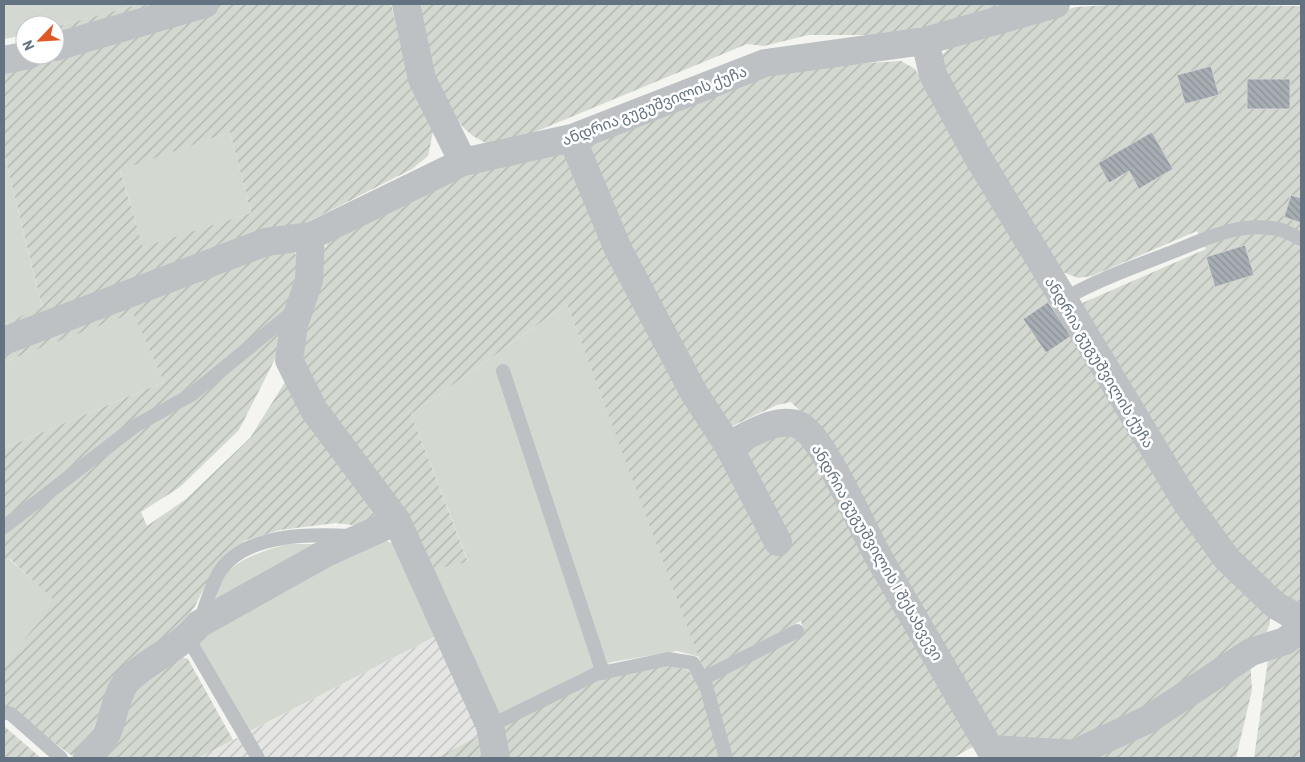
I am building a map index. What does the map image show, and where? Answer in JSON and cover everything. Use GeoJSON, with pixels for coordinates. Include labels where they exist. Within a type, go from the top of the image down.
{"type":"FeatureCollection","features":[{"type":"Feature","properties":{"kind":"street"},"geometry":{"type":"LineString","coordinates":[[65,45],[205,4]]}},
{"type":"Feature","properties":{"kind":"street"},"geometry":{"type":"LineString","coordinates":[[406,4],[422,79],[463,162]]}},
{"type":"Feature","properties":{"kind":"street","name":"ანდრია გუგუშვილის ქუჩა"},"geometry":{"type":"LineString","coordinates":[[4,341],[266,242],[311,236],[463,162],[572,138],[766,63],[925,42],[1056,4]]}},
{"type":"Feature","properties":{"kind":"street","name":"ანდრია გუგუშვილის ქუჩა"},"geometry":{"type":"LineString","coordinates":[[925,42],[933,75],[976,154],[1062,300],[1186,502],[1227,559],[1275,605],[1301,620]]}},
{"type":"Feature","properties":{"kind":"street"},"geometry":{"type":"LineString","coordinates":[[572,138],[618,249],[694,393],[728,445],[778,542]]}},
{"type":"Feature","properties":{"kind":"street"},"geometry":{"type":"LineString","coordinates":[[311,236],[309,280],[294,325],[289,360],[314,410],[397,521],[490,726],[496,758]]}},
{"type":"Feature","properties":{"kind":"street","name":"ანდრია გუგუშვილის I შესახვევი"},"geometry":{"type":"LineString","coordinates":[[728,445],[776,423],[788,422],[800,426],[811,435],[844,488],[982,753],[1082,756],[1086,748],[1149,719],[1251,652],[1284,641],[1301,629]]}},
{"type":"Feature","properties":{"kind":"street"},"geometry":{"type":"LineString","coordinates":[[87,758],[108,733],[113,712],[126,682],[193,631],[326,552],[397,521]]}},
{"type":"Feature","properties":{"kind":"lane"},"geometry":{"type":"LineString","coordinates":[[1062,300],[1097,280],[1169,254],[1201,238],[1243,228],[1277,229],[1301,239]]}},
{"type":"Feature","properties":{"kind":"lane"},"geometry":{"type":"LineString","coordinates":[[4,527],[135,426],[191,395],[300,305]]}},
{"type":"Feature","properties":{"kind":"lane"},"geometry":{"type":"LineString","coordinates":[[503,371],[603,672]]}},
{"type":"Feature","properties":{"kind":"lane"},"geometry":{"type":"LineString","coordinates":[[258,758],[193,631],[220,571],[238,554],[266,541],[308,534],[361,537]]}},
{"type":"Feature","properties":{"kind":"lane"},"geometry":{"type":"LineString","coordinates":[[702,679],[797,631]]}},
{"type":"Feature","properties":{"kind":"lane"},"geometry":{"type":"LineString","coordinates":[[490,726],[596,674],[668,659],[692,663],[702,679],[706,686],[726,758]]}},
{"type":"Feature","properties":{"kind":"lane"},"geometry":{"type":"LineString","coordinates":[[4,712],[11,714],[62,758]]}},
{"type":"Feature","properties":{"kind":"shaded area"},"geometry":{"type":"Polygon","coordinates":[[[4,4],[140,4],[65,24],[65,15],[15,15],[15,37],[4,39],[4,4]]]}},
{"type":"Feature","properties":{"kind":"shaded area"},"geometry":{"type":"Polygon","coordinates":[[[140,4],[171,4],[65,33],[65,24],[140,4]]]}},
{"type":"Feature","properties":{"kind":"shaded area"},"geometry":{"type":"Polygon","coordinates":[[[222,4],[391,4],[407,69],[434,127],[428,156],[412,169],[288,232],[4,335],[4,324],[42,307],[4,153],[4,62],[15,59],[15,65],[65,65],[65,52],[222,4]],[[230,132],[120,170],[143,247],[251,213],[230,132]]]}},
{"type":"Feature","properties":{"kind":"shaded area"},"geometry":{"type":"Polygon","coordinates":[[[425,4],[1022,4],[918,35],[808,35],[764,46],[747,44],[513,141],[490,144],[473,136],[459,122],[448,105],[439,85],[426,43],[418,6],[425,4]]]}},
{"type":"Feature","properties":{"kind":"shaded area"},"geometry":{"type":"Polygon","coordinates":[[[1124,4],[1301,6],[1301,610],[1285,603],[1225,538],[1094,333],[1080,304],[1206,249],[1197,231],[1092,276],[1078,278],[1052,268],[947,81],[942,55],[955,42],[1076,7],[1124,4]]]}},
{"type":"Feature","properties":{"kind":"shaded area"},"geometry":{"type":"Polygon","coordinates":[[[901,61],[915,69],[1109,394],[1270,611],[1270,623],[1265,637],[1080,745],[995,738],[820,431],[791,402],[777,405],[730,427],[634,266],[585,139],[767,69],[901,61]]]}},
{"type":"Feature","properties":{"kind":"shaded area"},"geometry":{"type":"Polygon","coordinates":[[[230,132],[251,213],[143,248],[120,169],[230,132]]]}},
{"type":"Feature","properties":{"kind":"shaded area"},"geometry":{"type":"Polygon","coordinates":[[[562,148],[739,446],[775,429],[810,442],[980,743],[953,758],[733,758],[708,681],[804,632],[801,621],[704,671],[567,304],[411,414],[468,562],[431,570],[300,365],[317,266],[327,244],[371,212],[466,167],[562,148]]]}},
{"type":"Feature","properties":{"kind":"shaded area"},"geometry":{"type":"Polygon","coordinates":[[[4,153],[42,308],[4,324],[4,153]]]}},
{"type":"Feature","properties":{"kind":"shaded area"},"geometry":{"type":"Polygon","coordinates":[[[294,251],[299,261],[296,280],[274,361],[239,430],[180,487],[141,512],[147,526],[186,499],[250,438],[287,379],[372,499],[376,516],[360,526],[336,523],[280,530],[246,540],[216,565],[195,606],[172,639],[109,692],[92,732],[75,758],[4,706],[4,663],[56,602],[9,558],[4,560],[4,448],[164,382],[133,313],[4,362],[4,349],[255,254],[294,251]]]}},
{"type":"Feature","properties":{"kind":"shaded area"},"geometry":{"type":"Polygon","coordinates":[[[567,304],[700,657],[677,651],[612,662],[578,675],[493,719],[431,570],[468,561],[411,414],[567,304]]]}},
{"type":"Feature","properties":{"kind":"shaded area"},"geometry":{"type":"Polygon","coordinates":[[[133,312],[164,382],[4,448],[4,362],[133,312]]]}},
{"type":"Feature","properties":{"kind":"shaded area"},"geometry":{"type":"Polygon","coordinates":[[[375,537],[392,543],[406,557],[442,633],[248,732],[198,645],[205,628],[375,537]]]}},
{"type":"Feature","properties":{"kind":"shaded area"},"geometry":{"type":"Polygon","coordinates":[[[289,544],[332,544],[213,608],[221,581],[235,566],[243,560],[262,552],[289,544]]]}},
{"type":"Feature","properties":{"kind":"shaded area"},"geometry":{"type":"Polygon","coordinates":[[[8,558],[57,602],[4,663],[4,560],[8,558]]]}},
{"type":"Feature","properties":{"kind":"shaded area"},"geometry":{"type":"Polygon","coordinates":[[[442,633],[480,735],[436,758],[198,758],[442,633]]]}},
{"type":"Feature","properties":{"kind":"shaded area"},"geometry":{"type":"Polygon","coordinates":[[[1301,636],[1301,758],[1254,758],[1268,660],[1301,636]]]}},
{"type":"Feature","properties":{"kind":"shaded area"},"geometry":{"type":"Polygon","coordinates":[[[181,657],[188,659],[233,740],[198,758],[98,758],[129,692],[181,657]]]}},
{"type":"Feature","properties":{"kind":"shaded area"},"geometry":{"type":"Polygon","coordinates":[[[1250,659],[1252,690],[1236,758],[1087,758],[1250,659]]]}},
{"type":"Feature","properties":{"kind":"shaded area"},"geometry":{"type":"Polygon","coordinates":[[[669,665],[688,670],[699,684],[721,758],[503,758],[498,729],[594,680],[669,665]]]}},
{"type":"Feature","properties":{"kind":"shaded area"},"geometry":{"type":"Polygon","coordinates":[[[4,726],[41,758],[4,758],[4,726]]]}},
{"type":"Feature","properties":{"kind":"shaded area"},"geometry":{"type":"Polygon","coordinates":[[[480,735],[489,758],[436,758],[480,735]]]}},
{"type":"Feature","properties":{"kind":"building"},"geometry":{"type":"Polygon","coordinates":[[[1211,66],[1219,95],[1185,104],[1177,75],[1211,66]]]}},
{"type":"Feature","properties":{"kind":"building"},"geometry":{"type":"Polygon","coordinates":[[[1247,79],[1290,79],[1290,109],[1247,109],[1247,79]]]}},
{"type":"Feature","properties":{"kind":"building"},"geometry":{"type":"Polygon","coordinates":[[[1152,132],[1173,169],[1139,189],[1129,171],[1109,183],[1098,163],[1152,132]]]}},
{"type":"Feature","properties":{"kind":"building"},"geometry":{"type":"Polygon","coordinates":[[[1291,195],[1301,198],[1301,223],[1284,217],[1291,195]]]}},
{"type":"Feature","properties":{"kind":"building"},"geometry":{"type":"Polygon","coordinates":[[[1245,245],[1254,275],[1215,287],[1206,257],[1245,245]]]}},
{"type":"Feature","properties":{"kind":"building"},"geometry":{"type":"Polygon","coordinates":[[[1048,302],[1071,336],[1046,353],[1023,319],[1048,302]]]}}]}
